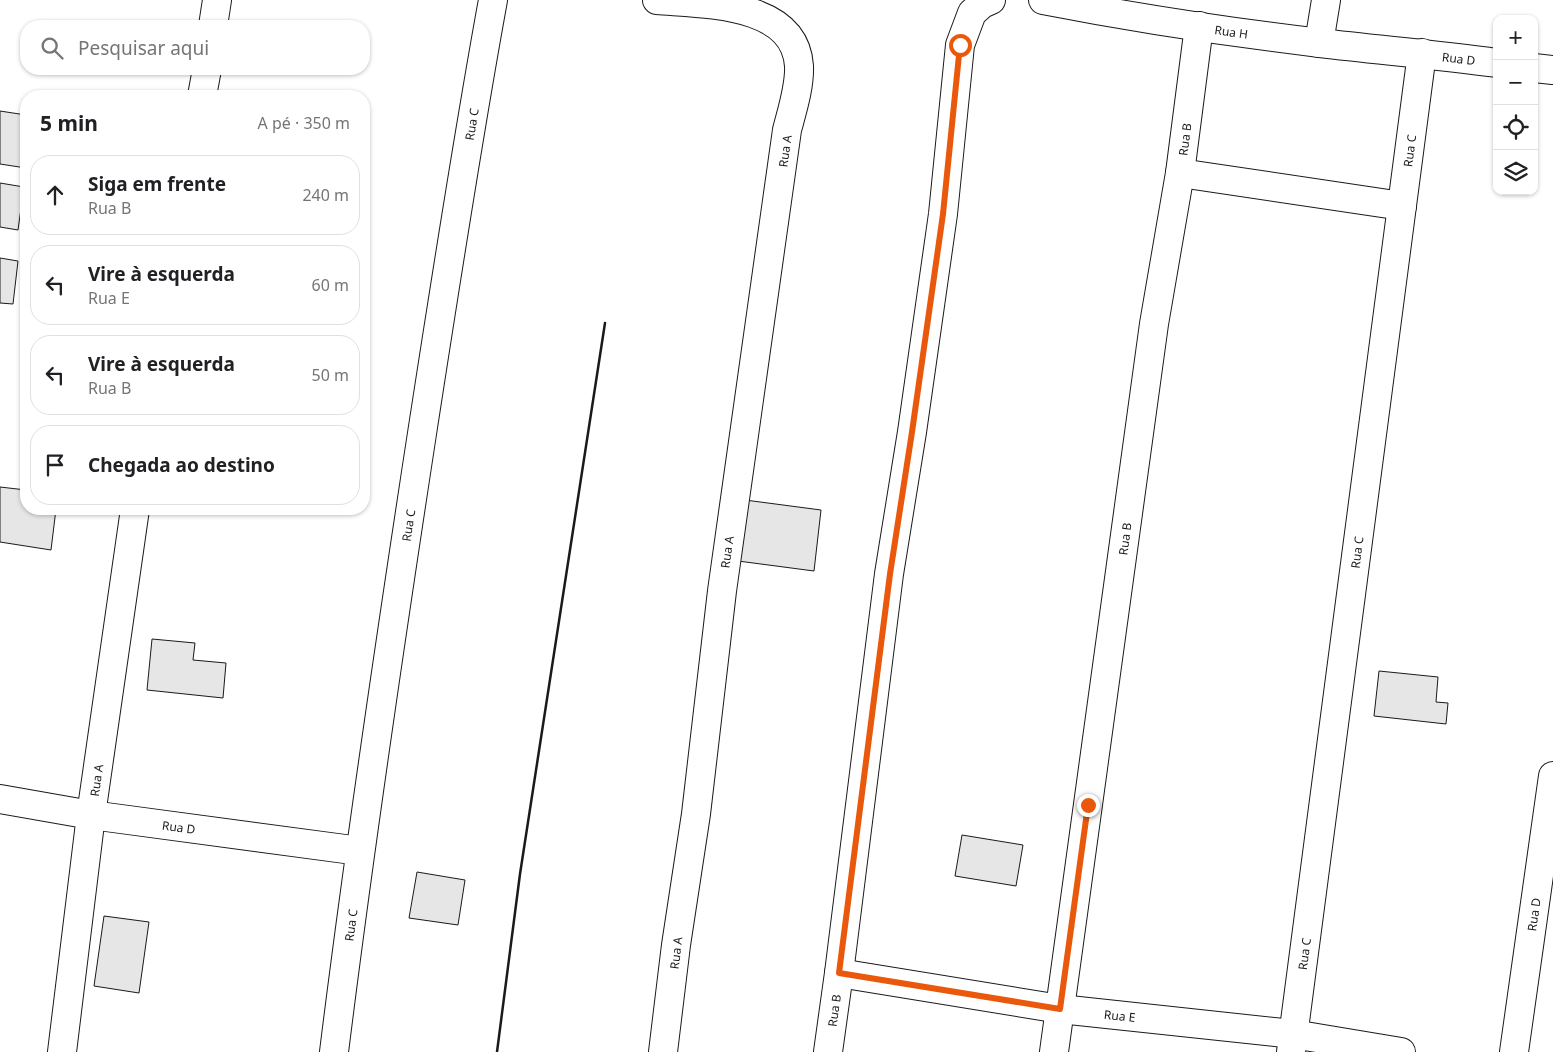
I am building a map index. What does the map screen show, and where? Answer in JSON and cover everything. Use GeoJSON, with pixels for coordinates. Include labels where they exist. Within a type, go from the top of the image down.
{"type":"FeatureCollection","features":[{"type":"Feature","properties":{"kind":"street"},"geometry":{"type":"LineString","coordinates":[[215,20],[217,0]]}},
{"type":"Feature","properties":{"kind":"street","name":"Rua C"},"geometry":{"type":"LineString","coordinates":[[334,1052],[360,851],[465,154],[493,0]]}},
{"type":"Feature","properties":{"kind":"street","name":"Rua A"},"geometry":{"type":"LineString","coordinates":[[657,0],[707,4],[767,18],[779,26],[790,40],[797,53],[799,69],[787,130],[722,591],[696,814],[676,945],[664,1052]]}},
{"type":"Feature","properties":{"kind":"street","name":"Rua B"},"geometry":{"type":"LineString","coordinates":[[828,1052],[890,574],[943,214],[960,45],[972,13],[982,4],[991,0]]}},
{"type":"Feature","properties":{"kind":"street","name":"Rua H"},"geometry":{"type":"LineString","coordinates":[[1043,0],[1199,26],[1319,43],[1422,53]]}},
{"type":"Feature","properties":{"kind":"street"},"geometry":{"type":"LineString","coordinates":[[1319,43],[1326,0]]}},
{"type":"Feature","properties":{"kind":"street","name":"Rua B"},"geometry":{"type":"LineString","coordinates":[[1054,1052],[1154,324],[1180,173],[1199,26]]}},
{"type":"Feature","properties":{"kind":"street","name":"Rua C"},"geometry":{"type":"LineString","coordinates":[[1292,1043],[1422,53]]}},
{"type":"Feature","properties":{"kind":"street","name":"Rua D"},"geometry":{"type":"LineString","coordinates":[[1422,53],[1493,62]]}},
{"type":"Feature","properties":{"kind":"street"},"geometry":{"type":"LineString","coordinates":[[1538,68],[1553,70]]}},
{"type":"Feature","properties":{"kind":"street"},"geometry":{"type":"LineString","coordinates":[[203,90],[206,75]]}},
{"type":"Feature","properties":{"kind":"street"},"geometry":{"type":"LineString","coordinates":[[1180,173],[1402,206]]}},
{"type":"Feature","properties":{"kind":"street","name":"Rua A"},"geometry":{"type":"LineString","coordinates":[[62,1052],[91,815],[135,515]]}},
{"type":"Feature","properties":{"kind":"street","name":"Rua D"},"geometry":{"type":"LineString","coordinates":[[1514,1052],[1553,776]]}},
{"type":"Feature","properties":{"kind":"street","name":"Rua D"},"geometry":{"type":"LineString","coordinates":[[0,798],[91,815],[360,851]]}},
{"type":"Feature","properties":{"kind":"street","name":"Rua E"},"geometry":{"type":"LineString","coordinates":[[839,973],[1060,1009],[1292,1043],[1400,1052]]}},
{"type":"Feature","properties":{"kind":"building"},"geometry":{"type":"Polygon","coordinates":[[[0,111],[20,114],[20,167],[0,164],[0,111]]]}},
{"type":"Feature","properties":{"kind":"building"},"geometry":{"type":"Polygon","coordinates":[[[0,183],[20,186],[18,230],[0,227],[0,183]]]}},
{"type":"Feature","properties":{"kind":"building"},"geometry":{"type":"Polygon","coordinates":[[[0,258],[18,261],[13,304],[0,303],[0,258]]]}},
{"type":"Feature","properties":{"kind":"building"},"geometry":{"type":"Polygon","coordinates":[[[0,487],[20,489],[20,515],[55,515],[51,550],[0,542],[0,487]]]}},
{"type":"Feature","properties":{"kind":"building"},"geometry":{"type":"Polygon","coordinates":[[[745,500],[821,510],[814,571],[738,561],[745,500]]]}},
{"type":"Feature","properties":{"kind":"building"},"geometry":{"type":"Polygon","coordinates":[[[152,639],[195,643],[193,660],[226,663],[223,698],[147,690],[152,639]]]}},
{"type":"Feature","properties":{"kind":"building"},"geometry":{"type":"Polygon","coordinates":[[[1379,671],[1438,677],[1436,702],[1448,703],[1446,724],[1374,716],[1379,671]]]}},
{"type":"Feature","properties":{"kind":"building"},"geometry":{"type":"Polygon","coordinates":[[[962,835],[1023,845],[1016,886],[955,876],[962,835]]]}},
{"type":"Feature","properties":{"kind":"building"},"geometry":{"type":"Polygon","coordinates":[[[417,872],[465,880],[458,925],[409,918],[417,872]]]}},
{"type":"Feature","properties":{"kind":"building"},"geometry":{"type":"Polygon","coordinates":[[[104,916],[149,922],[139,993],[94,986],[104,916]]]}},
{"type":"Feature","properties":{"kind":"wall"},"geometry":{"type":"LineString","coordinates":[[497,1052],[520,874],[605,323]]}},
{"type":"Feature","properties":{"kind":"route"},"geometry":{"type":"LineString","coordinates":[[960,45],[943,214],[890,574],[839,973],[1060,1009],[1088,805]]}}]}
